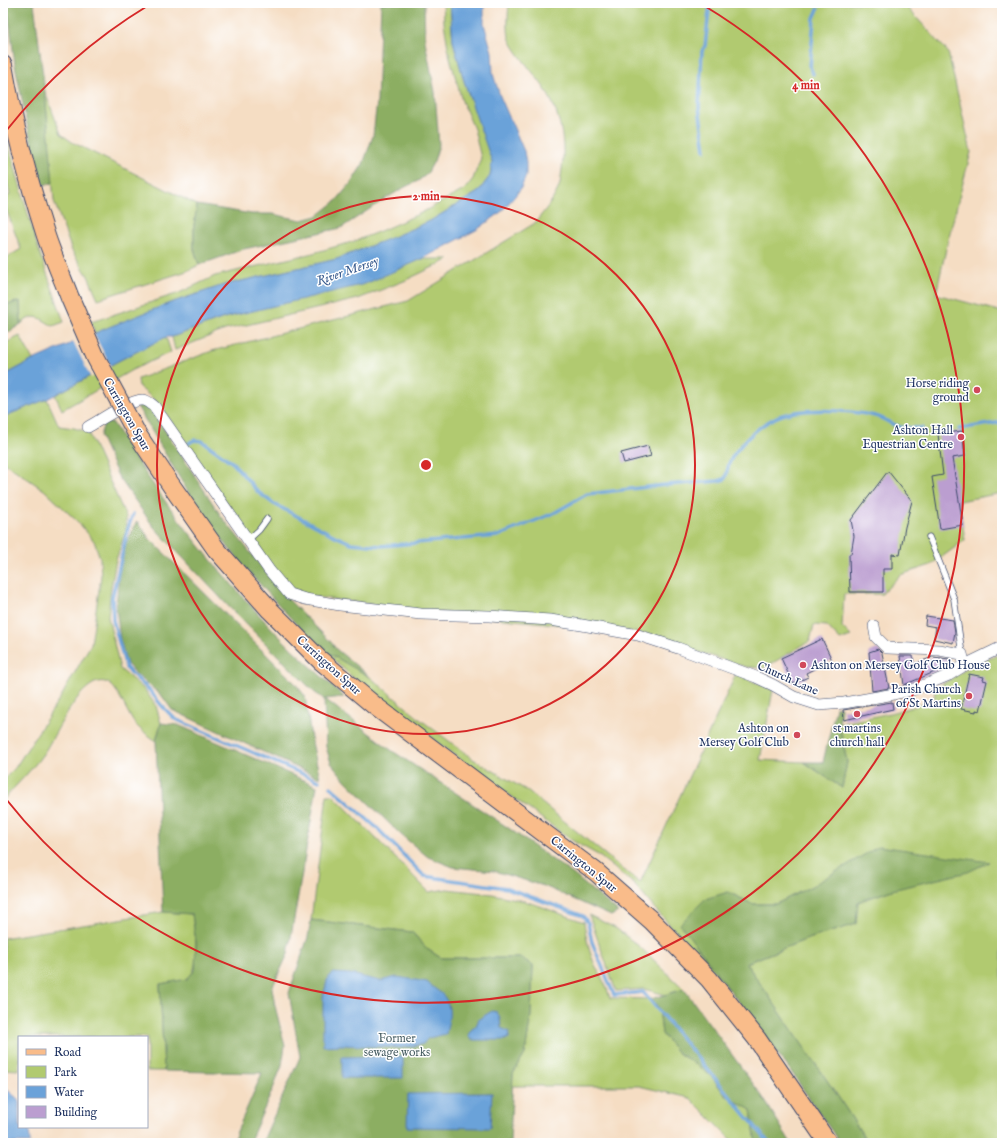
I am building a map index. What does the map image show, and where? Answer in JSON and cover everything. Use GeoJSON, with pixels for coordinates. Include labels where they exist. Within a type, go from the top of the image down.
{"type":"FeatureCollection","features":[{"type":"Feature","properties":{"kind":"main road","name":"Carrington Spur"},"geometry":{"type":"LineString","coordinates":[[3,65],[27,174],[46,237],[96,358],[137,434],[216,549],[270,610],[320,660],[375,706],[596,872],[658,926],[709,979],[757,1038],[828,1143]]}},
{"type":"Feature","properties":{"kind":"street","name":"Church Lane"},"geometry":{"type":"LineString","coordinates":[[88,427],[130,404],[143,400],[150,403],[158,410],[269,570],[289,594],[305,599],[340,606],[415,614],[489,616],[550,620],[582,624],[638,636],[678,648],[773,685],[794,697],[819,705],[844,703],[912,690],[943,678],[965,665],[1002,647]]}},
{"type":"Feature","properties":{"kind":"street"},"geometry":{"type":"LineString","coordinates":[[874,626],[876,637],[886,648],[931,649],[962,654],[965,665]]}},
{"type":"Feature","properties":{"kind":"lane"},"geometry":{"type":"LineString","coordinates":[[248,540],[259,530],[267,519]]}},
{"type":"Feature","properties":{"kind":"lane"},"geometry":{"type":"LineString","coordinates":[[929,537],[954,599],[962,654]]}},
{"type":"Feature","properties":{"kind":"green space"},"geometry":{"type":"Polygon","coordinates":[[[7,3],[34,3],[45,92],[53,183],[43,185],[27,124],[15,65],[7,3]]]}},
{"type":"Feature","properties":{"kind":"green space"},"geometry":{"type":"Polygon","coordinates":[[[381,3],[424,3],[425,41],[435,92],[439,145],[434,161],[427,174],[341,228],[244,249],[199,265],[194,249],[194,225],[197,205],[252,214],[272,214],[302,220],[317,216],[336,201],[351,183],[363,164],[373,136],[377,101],[381,3]]]}},
{"type":"Feature","properties":{"kind":"green space"},"geometry":{"type":"Polygon","coordinates":[[[443,3],[450,3],[453,41],[464,81],[493,162],[490,176],[478,192],[430,221],[337,259],[224,285],[170,303],[95,333],[91,322],[179,293],[215,276],[313,253],[352,242],[421,213],[464,190],[473,179],[481,158],[474,129],[462,101],[449,54],[444,23],[443,3]]]}},
{"type":"Feature","properties":{"kind":"green space"},"geometry":{"type":"Polygon","coordinates":[[[509,3],[903,3],[948,52],[971,152],[948,240],[936,294],[1002,312],[1002,493],[959,501],[965,540],[931,565],[900,575],[882,594],[844,594],[842,627],[851,636],[840,640],[827,626],[814,625],[810,641],[764,668],[746,667],[635,632],[423,611],[308,596],[289,587],[272,568],[159,404],[139,387],[138,379],[212,351],[408,301],[535,223],[553,200],[560,184],[563,157],[562,134],[560,123],[547,92],[511,42],[508,29],[509,3]]]}},
{"type":"Feature","properties":{"kind":"green space"},"geometry":{"type":"Polygon","coordinates":[[[45,92],[61,134],[72,142],[197,205],[194,225],[194,249],[199,265],[187,271],[98,299],[88,276],[72,251],[54,201],[45,92]]]}},
{"type":"Feature","properties":{"kind":"green space"},"geometry":{"type":"Polygon","coordinates":[[[3,125],[36,242],[64,322],[53,326],[34,317],[21,324],[20,301],[3,306],[3,260],[21,249],[3,201],[3,198],[10,195],[3,164],[3,125]]]}},
{"type":"Feature","properties":{"kind":"green space"},"geometry":{"type":"Polygon","coordinates":[[[422,259],[450,259],[404,281],[358,299],[225,330],[175,350],[172,337],[224,318],[399,269],[422,259]]]}},
{"type":"Feature","properties":{"kind":"green space"},"geometry":{"type":"Polygon","coordinates":[[[20,301],[21,324],[3,336],[3,306],[20,301]]]}},
{"type":"Feature","properties":{"kind":"green space"},"geometry":{"type":"Polygon","coordinates":[[[20,336],[33,360],[3,376],[3,344],[20,336]]]}},
{"type":"Feature","properties":{"kind":"green space"},"geometry":{"type":"Polygon","coordinates":[[[166,337],[171,352],[132,370],[62,410],[55,395],[166,337]]]}},
{"type":"Feature","properties":{"kind":"green space"},"geometry":{"type":"Polygon","coordinates":[[[47,399],[59,426],[88,432],[126,517],[126,530],[116,560],[111,587],[108,617],[120,669],[145,690],[156,706],[161,723],[156,741],[135,724],[117,692],[111,685],[101,682],[91,685],[81,694],[72,706],[39,760],[3,800],[3,780],[15,768],[62,695],[91,644],[101,576],[100,558],[94,541],[79,523],[44,490],[6,464],[3,465],[3,417],[47,399]]]}},
{"type":"Feature","properties":{"kind":"green space"},"geometry":{"type":"Polygon","coordinates":[[[137,406],[145,406],[153,412],[221,516],[286,597],[331,642],[336,649],[370,677],[323,650],[297,625],[248,571],[223,541],[185,487],[137,406]]]}},
{"type":"Feature","properties":{"kind":"green space"},"geometry":{"type":"Polygon","coordinates":[[[104,423],[113,423],[149,479],[189,533],[232,585],[285,642],[344,697],[325,699],[391,750],[507,827],[574,875],[618,912],[611,916],[544,886],[494,871],[453,867],[428,857],[400,834],[346,781],[331,763],[326,747],[324,699],[314,692],[231,609],[153,526],[118,476],[100,436],[104,423]]]}},
{"type":"Feature","properties":{"kind":"green space"},"geometry":{"type":"Polygon","coordinates":[[[137,521],[149,538],[294,682],[305,696],[311,738],[320,778],[172,710],[162,696],[137,675],[127,664],[120,639],[116,607],[119,574],[126,544],[137,521]]]}},
{"type":"Feature","properties":{"kind":"green space"},"geometry":{"type":"Polygon","coordinates":[[[323,650],[370,677],[421,720],[473,759],[526,790],[640,883],[736,674],[773,690],[760,760],[804,762],[842,788],[847,762],[839,724],[890,713],[934,701],[935,689],[966,669],[1002,653],[1002,1143],[868,1143],[837,1095],[746,963],[805,940],[856,924],[857,902],[892,890],[812,886],[776,904],[752,904],[728,892],[729,990],[634,884],[598,855],[573,841],[372,695],[323,650]]]}},
{"type":"Feature","properties":{"kind":"green space"},"geometry":{"type":"Polygon","coordinates":[[[836,707],[841,707],[839,724],[847,762],[842,788],[804,762],[823,762],[836,707]]]}},
{"type":"Feature","properties":{"kind":"green space"},"geometry":{"type":"Polygon","coordinates":[[[161,723],[178,725],[317,786],[288,954],[272,988],[285,1046],[282,1065],[249,1143],[232,1143],[262,1073],[164,1071],[160,984],[187,979],[195,970],[196,942],[192,914],[163,912],[156,741],[161,723]]]}},
{"type":"Feature","properties":{"kind":"green space"},"geometry":{"type":"Polygon","coordinates":[[[327,795],[333,795],[429,892],[447,889],[492,894],[525,901],[584,922],[591,956],[606,986],[610,998],[651,999],[659,1008],[662,1034],[679,1054],[698,1065],[713,1078],[725,1095],[751,1110],[756,1143],[735,1143],[690,1098],[639,1086],[512,1086],[513,1074],[525,1054],[531,1015],[533,966],[522,958],[441,958],[427,949],[412,932],[311,920],[327,795]]]}},
{"type":"Feature","properties":{"kind":"green space"},"geometry":{"type":"Polygon","coordinates":[[[879,846],[989,862],[968,872],[892,890],[858,902],[856,924],[805,940],[746,963],[837,1095],[868,1143],[840,1143],[790,1070],[680,924],[705,899],[728,892],[752,904],[776,904],[812,886],[879,846]]]}},
{"type":"Feature","properties":{"kind":"green space"},"geometry":{"type":"Polygon","coordinates":[[[163,912],[192,914],[196,958],[192,973],[186,979],[160,984],[164,1071],[148,1071],[148,1036],[18,1036],[18,1070],[3,1069],[3,938],[163,912]]]}},
{"type":"Feature","properties":{"kind":"green space"},"geometry":{"type":"Polygon","coordinates":[[[589,915],[617,929],[640,947],[684,989],[666,995],[644,989],[616,991],[589,915]]]}},
{"type":"Feature","properties":{"kind":"green space","name":"Former sewage works"},"geometry":{"type":"Polygon","coordinates":[[[311,920],[412,932],[427,949],[441,958],[522,958],[533,966],[531,1015],[525,1054],[513,1074],[510,1143],[262,1143],[300,1057],[289,993],[308,937],[311,920]]]}},
{"type":"Feature","properties":{"kind":"green space"},"geometry":{"type":"Polygon","coordinates":[[[684,989],[762,1096],[791,1143],[756,1143],[751,1110],[725,1095],[713,1078],[698,1065],[679,1054],[662,1034],[659,1008],[651,999],[684,989]]]}},
{"type":"Feature","properties":{"kind":"water","name":"River Mersey"},"geometry":{"type":"Polygon","coordinates":[[[450,3],[484,3],[484,24],[492,52],[493,74],[500,96],[524,151],[526,176],[521,188],[500,213],[478,229],[422,259],[365,284],[224,318],[172,337],[166,337],[47,399],[3,417],[3,376],[33,360],[109,327],[170,303],[224,285],[337,259],[430,221],[478,192],[490,176],[492,162],[464,81],[453,41],[450,3]]]}},
{"type":"Feature","properties":{"kind":"water"},"geometry":{"type":"Polygon","coordinates":[[[333,973],[350,974],[380,981],[397,977],[427,982],[442,994],[448,1003],[449,1013],[446,1034],[428,1038],[423,1044],[402,1048],[341,1045],[323,1046],[323,997],[328,977],[333,973]]]}},
{"type":"Feature","properties":{"kind":"water"},"geometry":{"type":"Polygon","coordinates":[[[492,1011],[497,1012],[500,1019],[501,1028],[510,1032],[509,1038],[505,1040],[471,1040],[468,1035],[471,1030],[476,1026],[479,1019],[492,1011]]]}},
{"type":"Feature","properties":{"kind":"water"},"geometry":{"type":"Polygon","coordinates":[[[403,1056],[403,1078],[342,1078],[342,1057],[403,1056]]]}},
{"type":"Feature","properties":{"kind":"water"},"geometry":{"type":"Polygon","coordinates":[[[3,1086],[18,1099],[18,1128],[29,1128],[30,1143],[3,1143],[3,1086]]]}},
{"type":"Feature","properties":{"kind":"water"},"geometry":{"type":"Polygon","coordinates":[[[492,1093],[490,1128],[407,1127],[408,1094],[492,1093]]]}},
{"type":"Feature","properties":{"kind":"pier"},"geometry":{"type":"Polygon","coordinates":[[[93,332],[111,367],[91,378],[73,341],[93,332]]]}},
{"type":"Feature","properties":{"kind":"building"},"geometry":{"type":"Polygon","coordinates":[[[962,431],[965,456],[952,458],[963,525],[940,529],[932,477],[943,475],[938,434],[962,431]]]}},
{"type":"Feature","properties":{"kind":"building"},"geometry":{"type":"Polygon","coordinates":[[[648,446],[651,456],[624,463],[621,453],[648,446]]]}},
{"type":"Feature","properties":{"kind":"building"},"geometry":{"type":"Polygon","coordinates":[[[888,471],[912,501],[900,555],[892,554],[892,569],[883,569],[883,592],[850,592],[849,554],[851,554],[854,536],[851,520],[888,471]]]}},
{"type":"Feature","properties":{"kind":"building"},"geometry":{"type":"Polygon","coordinates":[[[926,616],[953,620],[955,632],[953,643],[934,639],[936,627],[925,625],[926,616]]]}},
{"type":"Feature","properties":{"kind":"building","name":"Ashton on Mersey Golf Club House"},"geometry":{"type":"Polygon","coordinates":[[[822,639],[832,660],[806,673],[808,677],[793,684],[781,658],[822,639]]]}},
{"type":"Feature","properties":{"kind":"building"},"geometry":{"type":"Polygon","coordinates":[[[878,649],[882,653],[889,688],[872,691],[869,652],[878,649]]]}},
{"type":"Feature","properties":{"kind":"building"},"geometry":{"type":"Polygon","coordinates":[[[900,656],[913,656],[914,664],[933,657],[949,659],[951,665],[904,685],[900,656]]]}},
{"type":"Feature","properties":{"kind":"building","name":"Parish Church of St Martins"},"geometry":{"type":"Polygon","coordinates":[[[969,674],[984,677],[983,680],[987,681],[980,711],[976,710],[976,712],[961,709],[969,674]]]}},
{"type":"Feature","properties":{"kind":"building","name":"st martins church hall"},"geometry":{"type":"Polygon","coordinates":[[[892,702],[893,709],[844,720],[843,710],[892,702]]]}},
{"type":"Feature","properties":{"kind":"waterway"},"geometry":{"type":"LineString","coordinates":[[705,150],[699,107],[702,51],[705,46],[710,3]]}},
{"type":"Feature","properties":{"kind":"waterway"},"geometry":{"type":"LineString","coordinates":[[813,74],[810,67],[814,18],[818,9]]}},
{"type":"Feature","properties":{"kind":"waterway"},"geometry":{"type":"LineString","coordinates":[[189,443],[194,440],[202,441],[233,463],[258,492],[274,504],[351,543],[381,546],[498,536],[554,513],[587,494],[665,485],[718,481],[725,479],[733,455],[748,437],[767,422],[783,415],[796,412],[824,410],[852,412],[878,417],[900,427],[922,428]]}},
{"type":"Feature","properties":{"kind":"waterway"},"geometry":{"type":"LineString","coordinates":[[959,429],[1002,422]]}},
{"type":"Feature","properties":{"kind":"waterway"},"geometry":{"type":"LineString","coordinates":[[133,514],[128,528],[112,598],[113,620],[126,668],[150,691],[175,719],[319,781]]}},
{"type":"Feature","properties":{"kind":"waterway"},"geometry":{"type":"LineString","coordinates":[[331,787],[377,828],[424,876],[507,888],[583,916],[588,923],[592,942],[614,995],[643,992],[769,1143]]}},
{"type":"Feature","properties":{"kind":"place","name":"Horse riding ground"},"geometry":{"type":"Point","coordinates":[977,390]}},
{"type":"Feature","properties":{"kind":"place","name":"Ashton Hall Equestrian Centre"},"geometry":{"type":"Point","coordinates":[961,437]}},
{"type":"Feature","properties":{"kind":"place","name":"Ashton on Mersey Golf Club House"},"geometry":{"type":"Point","coordinates":[803,665]}},
{"type":"Feature","properties":{"kind":"place","name":"Parish Church of St Martins"},"geometry":{"type":"Point","coordinates":[969,696]}},
{"type":"Feature","properties":{"kind":"place","name":"st martins church hall"},"geometry":{"type":"Point","coordinates":[857,714]}},
{"type":"Feature","properties":{"kind":"place","name":"Ashton on Mersey Golf Club"},"geometry":{"type":"Point","coordinates":[797,735]}}]}
